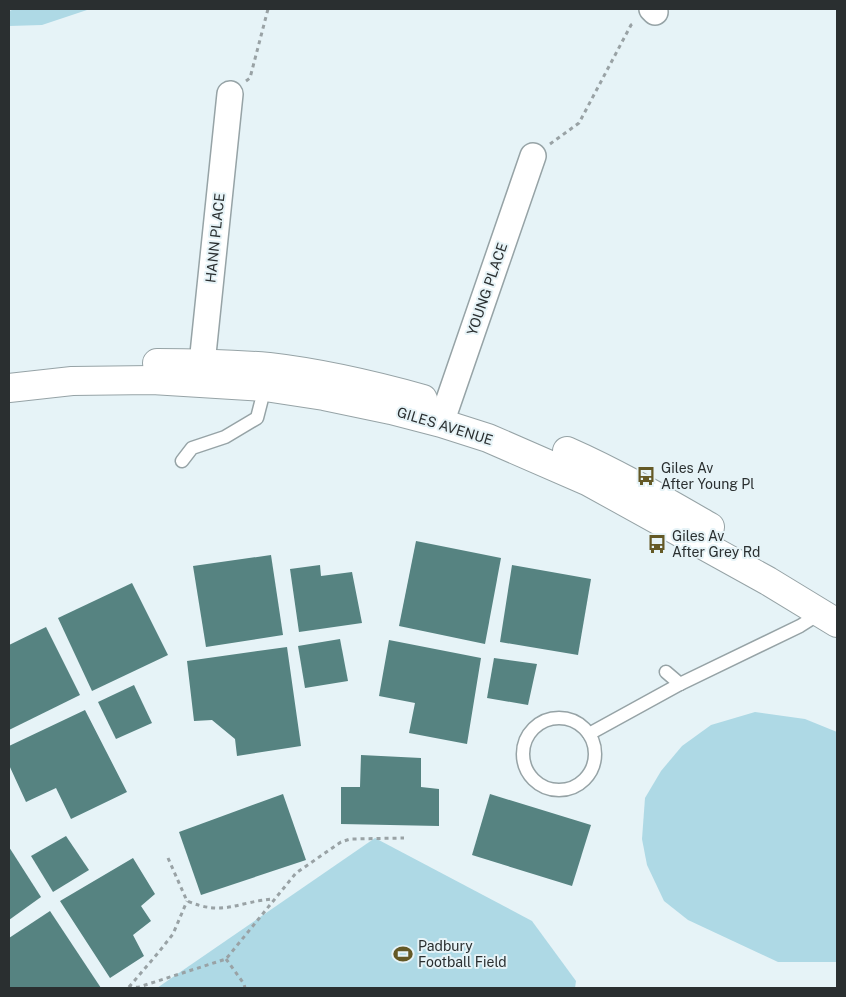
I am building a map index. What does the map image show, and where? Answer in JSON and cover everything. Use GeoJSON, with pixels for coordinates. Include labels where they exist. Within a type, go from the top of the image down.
{"type":"FeatureCollection","features":[{"type":"Feature","properties":{"kind":"street","name":"HANN PLACE"},"geometry":{"type":"LineString","coordinates":[[201,373],[230,94]]}},
{"type":"Feature","properties":{"kind":"street","name":"YOUNG PLACE"},"geometry":{"type":"LineString","coordinates":[[444,414],[533,156]]}},
{"type":"Feature","properties":{"kind":"street","name":"GILES AVENUE"},"geometry":{"type":"LineString","coordinates":[[9,371],[116,363],[201,373],[265,387],[324,396],[391,410],[444,414]]}},
{"type":"Feature","properties":{"kind":"street","name":"GILES AVENUE"},"geometry":{"type":"LineString","coordinates":[[9,388],[72,382],[152,380],[201,373],[270,367],[376,386],[444,414],[543,440],[597,464],[657,496],[831,613]]}},
{"type":"Feature","properties":{"kind":"lane"},"geometry":{"type":"LineString","coordinates":[[182,461],[192,448],[225,436],[257,418],[265,387]]}},
{"type":"Feature","properties":{"kind":"lane"},"geometry":{"type":"LineString","coordinates":[[589,734],[680,684],[831,613]]}},
{"type":"Feature","properties":{"kind":"lane"},"geometry":{"type":"LineString","coordinates":[[666,672],[680,684]]}},
{"type":"Feature","properties":{"kind":"lane"},"geometry":{"type":"LineString","coordinates":[[556,718],[569,719],[580,724],[589,734],[594,745],[595,758],[591,770],[584,780],[573,787],[561,790],[548,788],[537,783],[528,774],[523,762],[522,749],[526,737],[534,727],[544,720],[556,718]]}},
{"type":"Feature","properties":{"kind":"path"},"geometry":{"type":"LineString","coordinates":[[230,94],[250,78],[268,9]]}},
{"type":"Feature","properties":{"kind":"path"},"geometry":{"type":"LineString","coordinates":[[533,156],[579,123],[630,25],[654,11]]}},
{"type":"Feature","properties":{"kind":"path"},"geometry":{"type":"LineString","coordinates":[[128,988],[139,987],[226,959],[296,873],[341,842],[350,838],[404,838]]}},
{"type":"Feature","properties":{"kind":"path"},"geometry":{"type":"LineString","coordinates":[[128,988],[173,934],[187,902],[168,858]]}},
{"type":"Feature","properties":{"kind":"path"},"geometry":{"type":"LineString","coordinates":[[187,902],[201,907],[228,908],[259,900],[274,899]]}},
{"type":"Feature","properties":{"kind":"path"},"geometry":{"type":"LineString","coordinates":[[226,959],[245,988]]}},
{"type":"Feature","properties":{"kind":"shaded area"},"geometry":{"type":"Polygon","coordinates":[[[15,9],[90,9],[42,25],[9,26],[9,11],[15,9]]]}},
{"type":"Feature","properties":{"kind":"shaded area"},"geometry":{"type":"Polygon","coordinates":[[[755,712],[805,719],[837,732],[837,962],[778,962],[688,920],[664,901],[647,865],[642,839],[645,798],[661,771],[682,746],[711,725],[755,712]]]}},
{"type":"Feature","properties":{"kind":"shaded area"},"geometry":{"type":"Polygon","coordinates":[[[375,838],[532,921],[576,981],[575,988],[157,988],[375,838]]]}},
{"type":"Feature","properties":{"kind":"building"},"geometry":{"type":"Polygon","coordinates":[[[416,541],[501,558],[485,644],[399,626],[416,541]]]}},
{"type":"Feature","properties":{"kind":"building"},"geometry":{"type":"Polygon","coordinates":[[[271,555],[283,635],[206,647],[193,566],[271,555]]]}},
{"type":"Feature","properties":{"kind":"building"},"geometry":{"type":"Polygon","coordinates":[[[320,565],[321,576],[352,572],[362,623],[299,632],[290,569],[320,565]]]}},
{"type":"Feature","properties":{"kind":"building"},"geometry":{"type":"Polygon","coordinates":[[[512,565],[591,579],[578,655],[500,642],[512,565]]]}},
{"type":"Feature","properties":{"kind":"building"},"geometry":{"type":"Polygon","coordinates":[[[132,583],[168,655],[92,691],[58,618],[132,583]]]}},
{"type":"Feature","properties":{"kind":"building"},"geometry":{"type":"Polygon","coordinates":[[[46,627],[80,695],[9,730],[9,645],[46,627]]]}},
{"type":"Feature","properties":{"kind":"building"},"geometry":{"type":"Polygon","coordinates":[[[340,639],[348,681],[305,688],[298,646],[340,639]]]}},
{"type":"Feature","properties":{"kind":"building"},"geometry":{"type":"Polygon","coordinates":[[[389,640],[481,658],[467,744],[409,733],[415,703],[379,696],[389,640]]]}},
{"type":"Feature","properties":{"kind":"building"},"geometry":{"type":"Polygon","coordinates":[[[287,647],[301,746],[237,756],[235,739],[212,720],[194,721],[187,661],[287,647]]]}},
{"type":"Feature","properties":{"kind":"building"},"geometry":{"type":"Polygon","coordinates":[[[494,658],[537,664],[528,705],[487,698],[494,658]]]}},
{"type":"Feature","properties":{"kind":"building"},"geometry":{"type":"Polygon","coordinates":[[[134,685],[152,723],[116,739],[98,702],[134,685]]]}},
{"type":"Feature","properties":{"kind":"building"},"geometry":{"type":"Polygon","coordinates":[[[85,710],[127,792],[71,819],[56,788],[26,802],[9,765],[9,746],[85,710]]]}},
{"type":"Feature","properties":{"kind":"building"},"geometry":{"type":"Polygon","coordinates":[[[361,755],[421,758],[421,787],[439,789],[439,826],[341,824],[341,787],[360,787],[361,755]]]}},
{"type":"Feature","properties":{"kind":"building"},"geometry":{"type":"Polygon","coordinates":[[[283,794],[306,860],[201,895],[179,832],[283,794]]]}},
{"type":"Feature","properties":{"kind":"building"},"geometry":{"type":"Polygon","coordinates":[[[490,794],[591,825],[572,886],[472,855],[490,794]]]}},
{"type":"Feature","properties":{"kind":"building"},"geometry":{"type":"Polygon","coordinates":[[[66,836],[89,870],[53,892],[31,856],[66,836]]]}},
{"type":"Feature","properties":{"kind":"building"},"geometry":{"type":"Polygon","coordinates":[[[9,847],[41,897],[9,920],[9,847]]]}},
{"type":"Feature","properties":{"kind":"building"},"geometry":{"type":"Polygon","coordinates":[[[133,858],[155,894],[141,906],[151,921],[133,935],[144,956],[110,978],[60,901],[133,858]]]}},
{"type":"Feature","properties":{"kind":"building"},"geometry":{"type":"Polygon","coordinates":[[[50,911],[101,988],[9,988],[9,938],[50,911]]]}},
{"type":"Feature","properties":{"kind":"place","name":"Giles Av After Young Pl"},"geometry":{"type":"Point","coordinates":[646,476]}},
{"type":"Feature","properties":{"kind":"place","name":"Giles Av After Grey Rd"},"geometry":{"type":"Point","coordinates":[657,544]}},
{"type":"Feature","properties":{"kind":"place","name":"Padbury Football Field"},"geometry":{"type":"Point","coordinates":[403,954]}}]}
